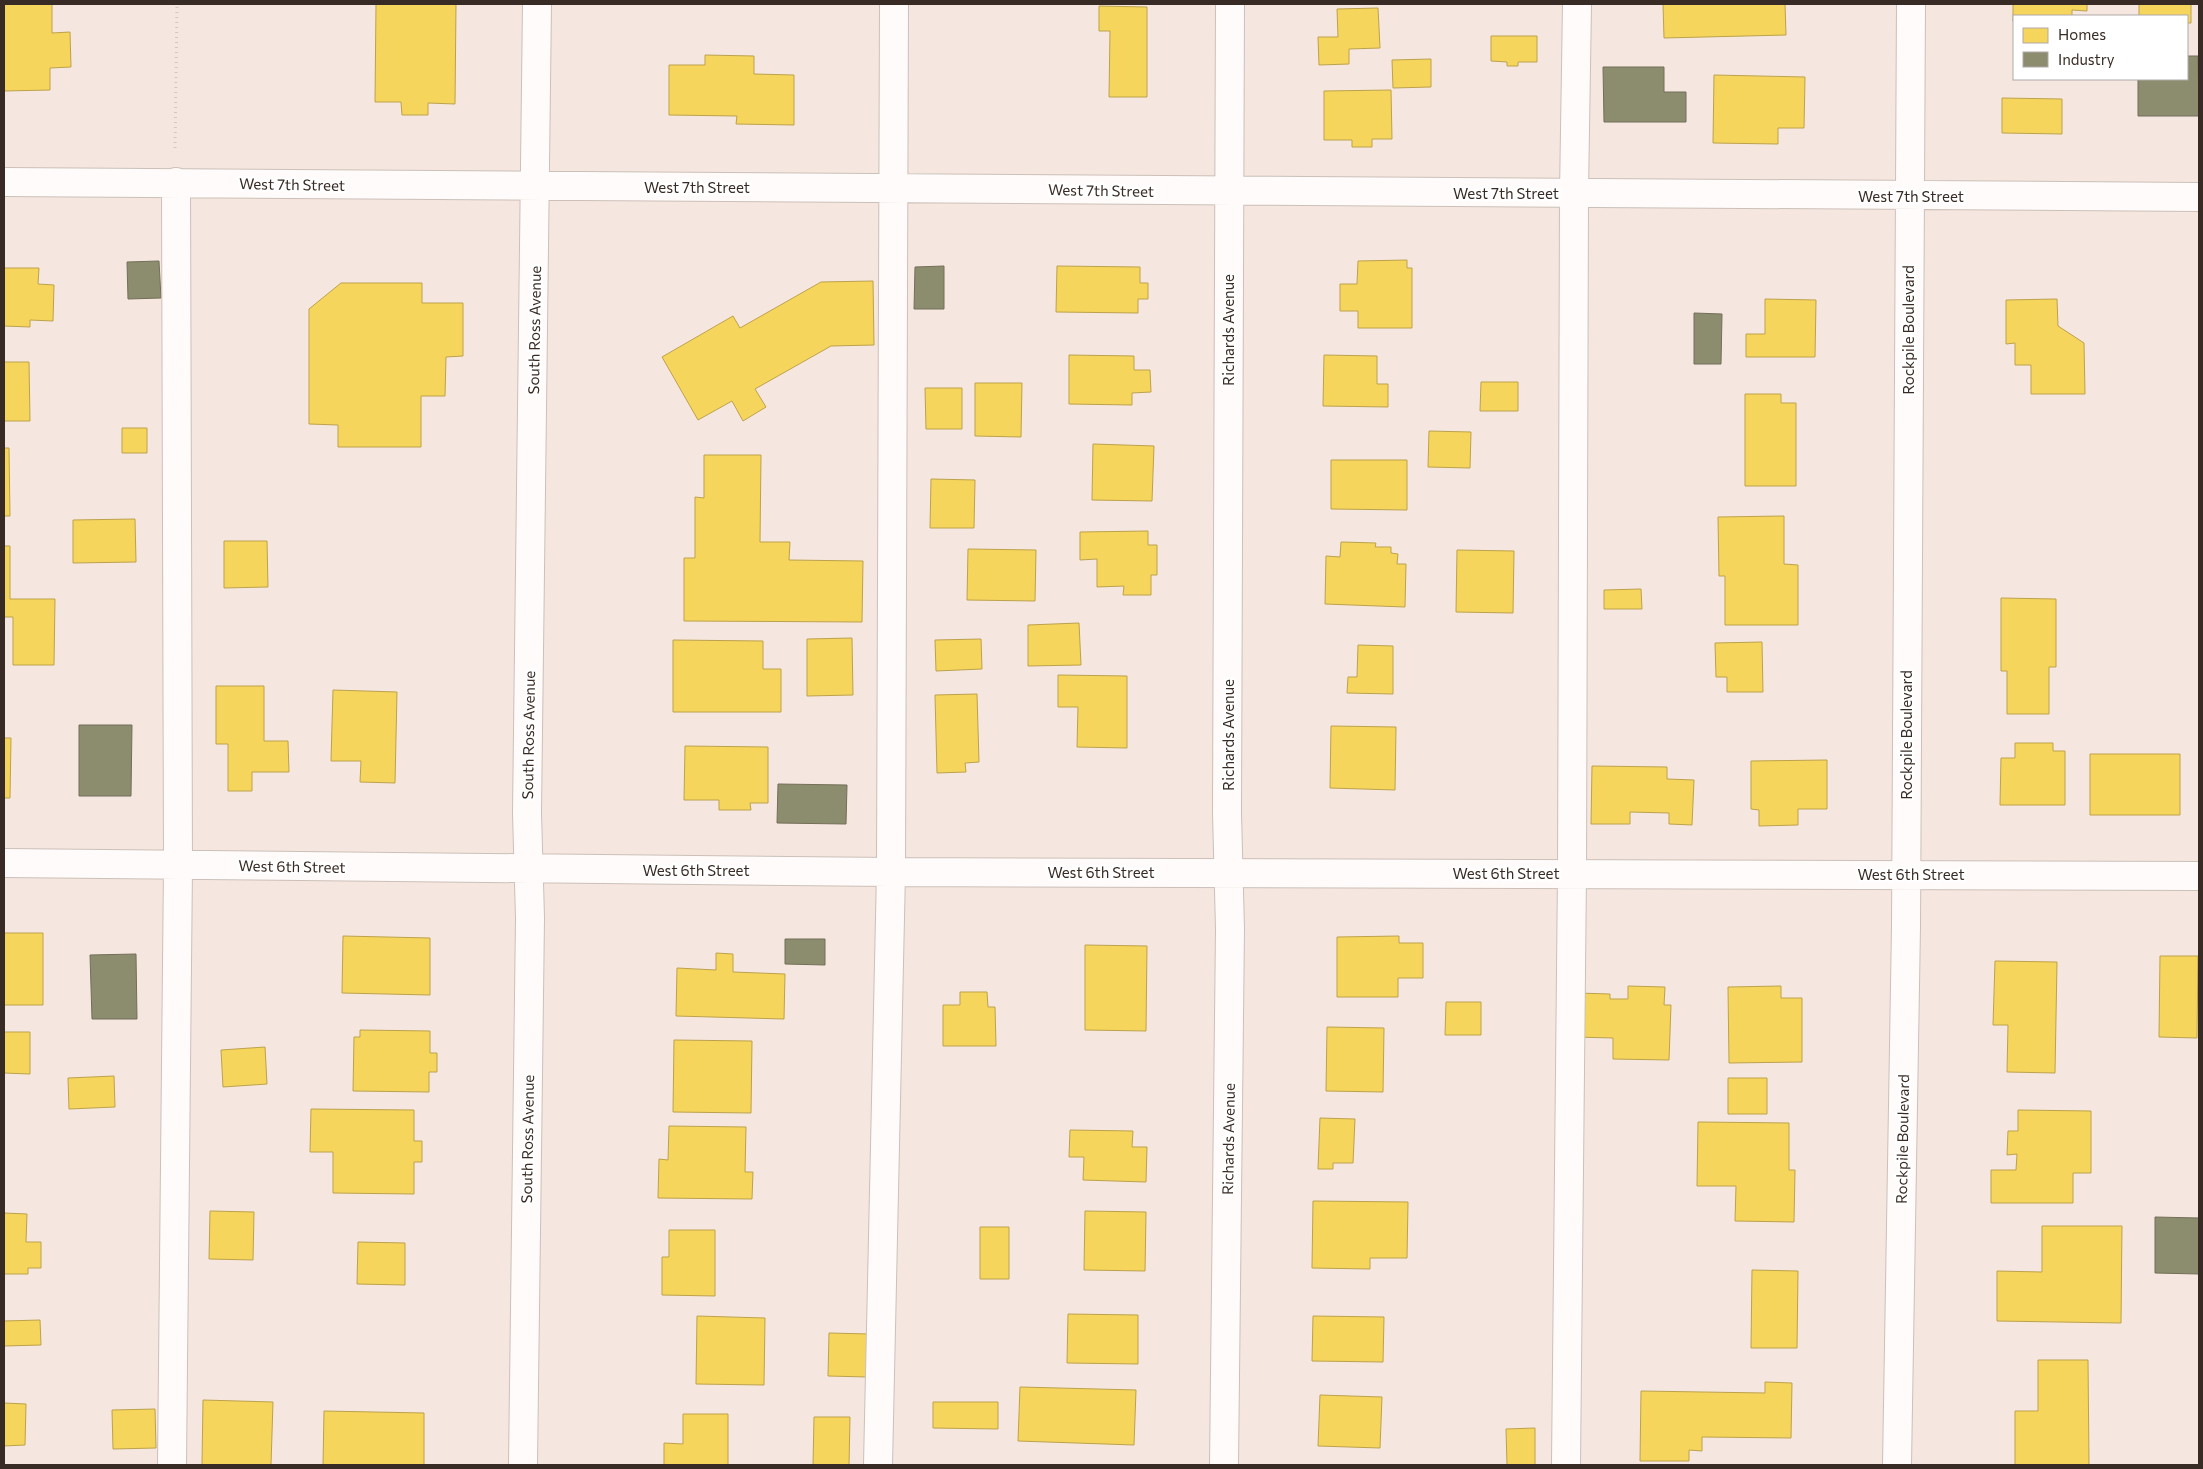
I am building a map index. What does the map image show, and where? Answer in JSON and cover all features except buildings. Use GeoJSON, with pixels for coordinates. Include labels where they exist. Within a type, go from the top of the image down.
{"type":"FeatureCollection","features":[{"type":"Feature","properties":{"kind":"street","name":"South Ross Avenue"},"geometry":{"type":"LineString","coordinates":[[523,1465],[530,918],[527,813],[537,4]]}},
{"type":"Feature","properties":{"kind":"street"},"geometry":{"type":"LineString","coordinates":[[878,1465],[891,872],[894,4]]}},
{"type":"Feature","properties":{"kind":"street","name":"Richards Avenue"},"geometry":{"type":"LineString","coordinates":[[1224,1465],[1229,872],[1228,191],[1230,4]]}},
{"type":"Feature","properties":{"kind":"street"},"geometry":{"type":"LineString","coordinates":[[1566,1465],[1572,873],[1574,193],[1577,4]]}},
{"type":"Feature","properties":{"kind":"street","name":"Rockpile Boulevard"},"geometry":{"type":"LineString","coordinates":[[1897,1465],[1906,874],[1911,4]]}},
{"type":"Feature","properties":{"kind":"street","name":"West 7th Street"},"geometry":{"type":"LineString","coordinates":[[4,182],[2199,197]]}},
{"type":"Feature","properties":{"kind":"street"},"geometry":{"type":"LineString","coordinates":[[172,1465],[178,865],[176,182]]}},
{"type":"Feature","properties":{"kind":"street","name":"West 6th Street"},"geometry":{"type":"LineString","coordinates":[[4,863],[891,872],[2199,876]]}},
{"type":"Feature","properties":{"kind":"path"},"geometry":{"type":"LineString","coordinates":[[176,182],[177,4]]}}]}
